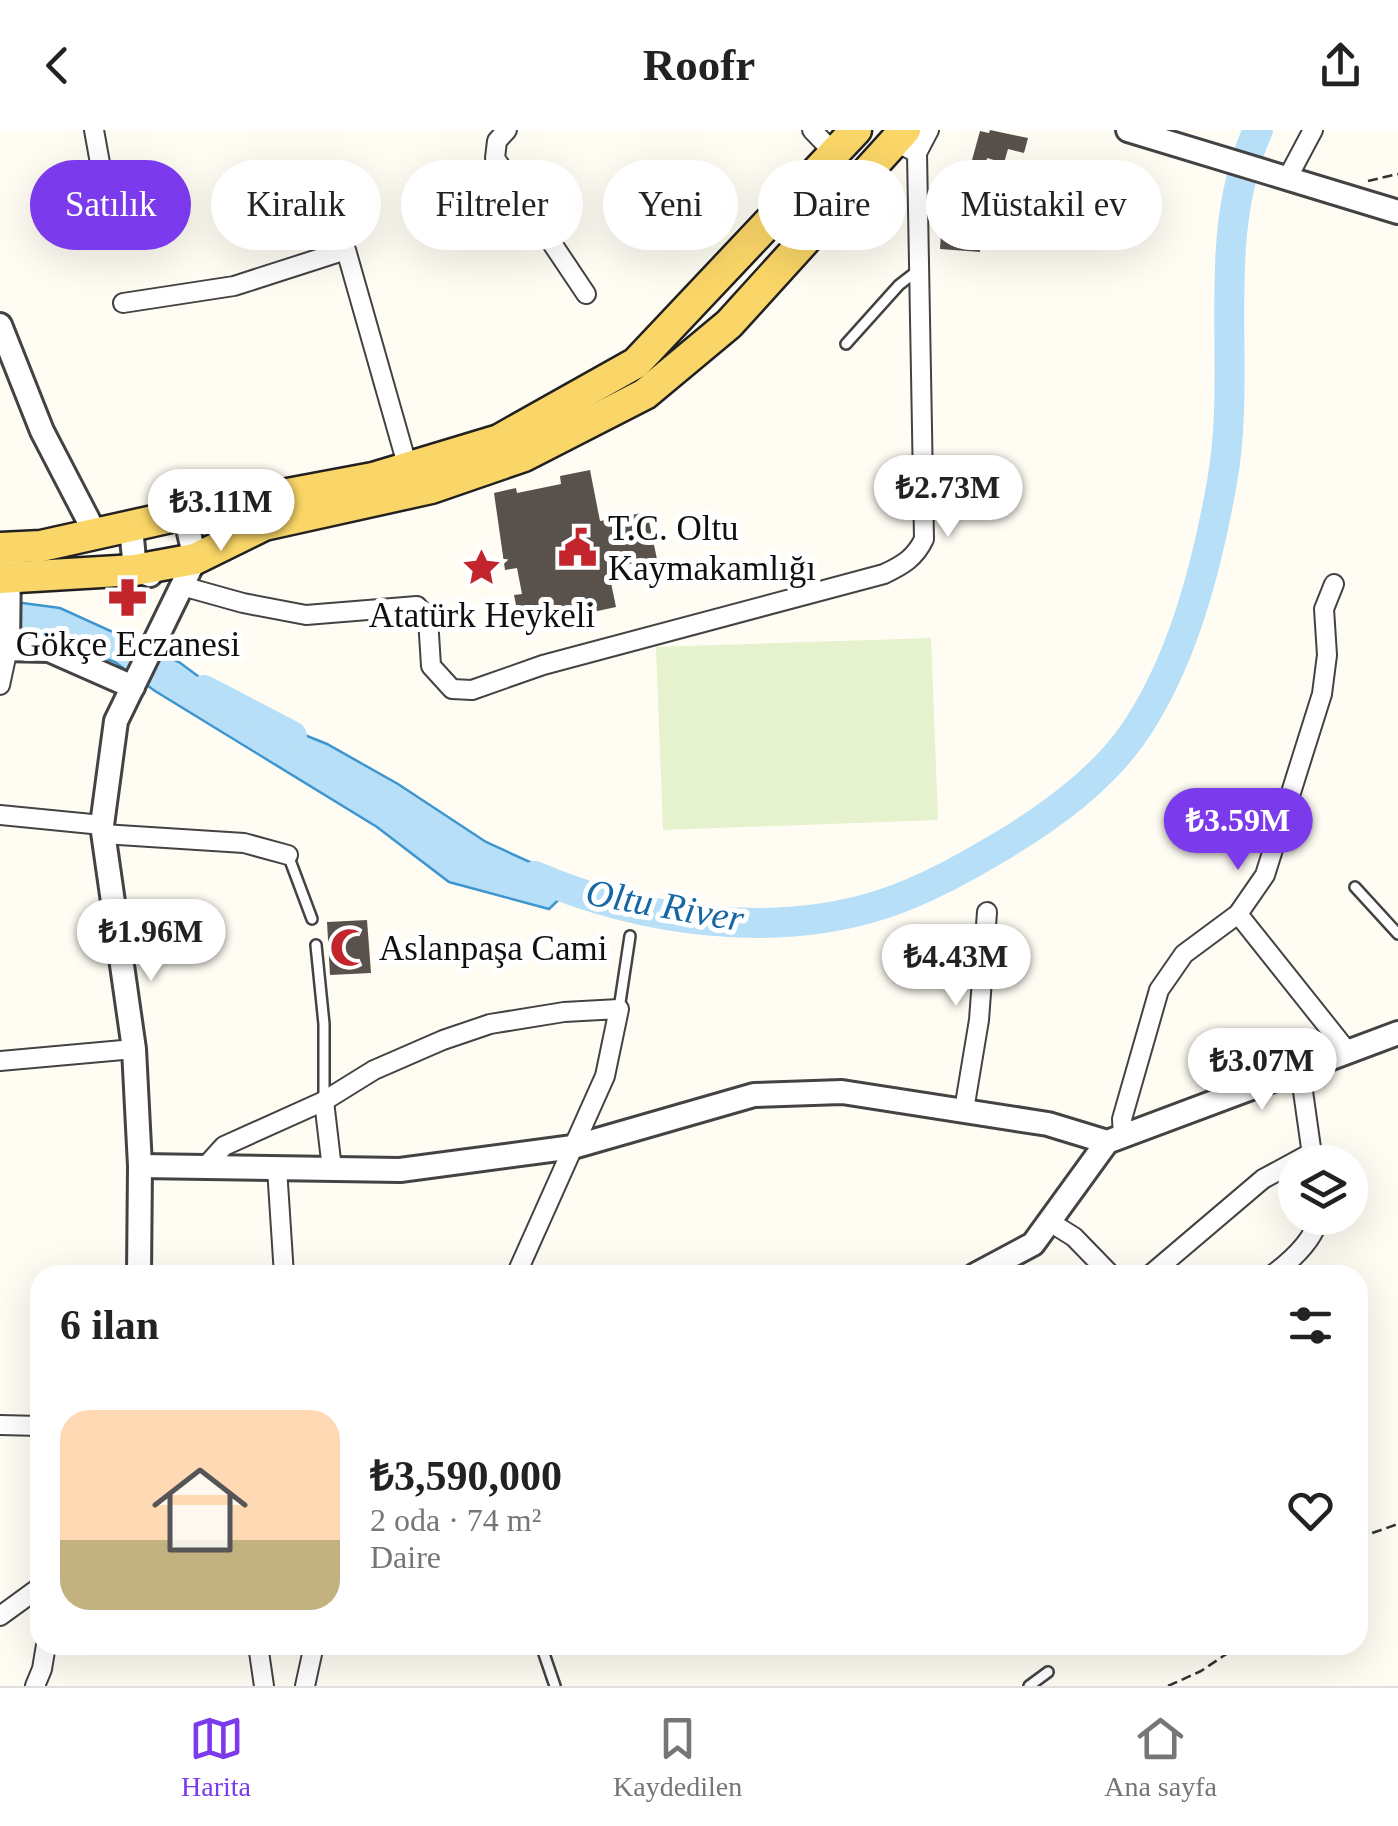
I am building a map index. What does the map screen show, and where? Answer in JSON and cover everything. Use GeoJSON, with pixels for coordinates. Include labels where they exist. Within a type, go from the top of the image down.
{"type":"FeatureCollection","features":[{"type":"Feature","properties":{"kind":"main road"},"geometry":{"type":"LineString","coordinates":[[6,570],[42,546],[373,478],[499,440],[636,363],[856,130]]}},
{"type":"Feature","properties":{"kind":"main road"},"geometry":{"type":"LineString","coordinates":[[6,570],[188,572],[264,525],[431,488],[524,456],[645,394],[729,324],[905,141]]}},
{"type":"Feature","properties":{"kind":"street"},"geometry":{"type":"LineString","coordinates":[[94,130],[99,160]]}},
{"type":"Feature","properties":{"kind":"street"},"geometry":{"type":"LineString","coordinates":[[507,130],[497,141],[495,158],[586,294]]}},
{"type":"Feature","properties":{"kind":"street"},"geometry":{"type":"LineString","coordinates":[[812,130],[834,153]]}},
{"type":"Feature","properties":{"kind":"street"},"geometry":{"type":"LineString","coordinates":[[188,572],[242,603],[306,615],[417,606],[428,618],[431,666],[452,690],[472,690],[543,665],[884,574],[905,564],[918,553],[924,538],[919,269],[905,141],[929,130]]}},
{"type":"Feature","properties":{"kind":"street"},"geometry":{"type":"LineString","coordinates":[[1128,130],[1398,212]]}},
{"type":"Feature","properties":{"kind":"street"},"geometry":{"type":"LineString","coordinates":[[1288,177],[1313,130]]}},
{"type":"Feature","properties":{"kind":"street"},"geometry":{"type":"LineString","coordinates":[[123,303],[234,286],[346,250],[408,468]]}},
{"type":"Feature","properties":{"kind":"street"},"geometry":{"type":"LineString","coordinates":[[0,325],[42,431],[96,536]]}},
{"type":"Feature","properties":{"kind":"street"},"geometry":{"type":"LineString","coordinates":[[139,1265],[140,1166],[134,1049],[102,830],[116,721],[188,572],[185,514]]}},
{"type":"Feature","properties":{"kind":"street"},"geometry":{"type":"LineString","coordinates":[[131,527],[135,570]]}},
{"type":"Feature","properties":{"kind":"street"},"geometry":{"type":"LineString","coordinates":[[0,685],[6,570]]}},
{"type":"Feature","properties":{"kind":"street"},"geometry":{"type":"LineString","coordinates":[[994,1265],[1033,1244],[1115,1139],[1159,990],[1184,954],[1238,914],[1265,875],[1316,712],[1328,655],[1324,609],[1334,584]]}},
{"type":"Feature","properties":{"kind":"street"},"geometry":{"type":"LineString","coordinates":[[4,648],[50,650],[133,687]]}},
{"type":"Feature","properties":{"kind":"street"},"geometry":{"type":"LineString","coordinates":[[0,814],[102,830],[244,843],[288,855]]}},
{"type":"Feature","properties":{"kind":"street"},"geometry":{"type":"LineString","coordinates":[[964,1110],[978,1020],[987,912]]}},
{"type":"Feature","properties":{"kind":"street"},"geometry":{"type":"LineString","coordinates":[[1238,914],[1348,1052]]}},
{"type":"Feature","properties":{"kind":"street"},"geometry":{"type":"LineString","coordinates":[[205,1167],[224,1146],[324,1101],[374,1070],[443,1040],[490,1024],[564,1012],[619,1009],[605,1076],[520,1265]]}},
{"type":"Feature","properties":{"kind":"street"},"geometry":{"type":"LineString","coordinates":[[140,1166],[400,1170],[573,1146],[754,1095],[842,1092],[1048,1124],[1115,1139],[1398,1034]]}},
{"type":"Feature","properties":{"kind":"street"},"geometry":{"type":"LineString","coordinates":[[0,1061],[134,1049]]}},
{"type":"Feature","properties":{"kind":"street"},"geometry":{"type":"LineString","coordinates":[[1300,1070],[1310,1145]]}},
{"type":"Feature","properties":{"kind":"street"},"geometry":{"type":"LineString","coordinates":[[324,1101],[332,1169]]}},
{"type":"Feature","properties":{"kind":"street"},"geometry":{"type":"LineString","coordinates":[[277,1168],[283,1265]]}},
{"type":"Feature","properties":{"kind":"street"},"geometry":{"type":"LineString","coordinates":[[1162,1265],[1263,1179],[1278,1173]]}},
{"type":"Feature","properties":{"kind":"street"},"geometry":{"type":"LineString","coordinates":[[1050,1222],[1074,1237],[1101,1265]]}},
{"type":"Feature","properties":{"kind":"street"},"geometry":{"type":"LineString","coordinates":[[1286,1265],[1311,1235]]}},
{"type":"Feature","properties":{"kind":"street"},"geometry":{"type":"LineString","coordinates":[[0,1425],[30,1426]]}},
{"type":"Feature","properties":{"kind":"street"},"geometry":{"type":"LineString","coordinates":[[0,1616],[30,1594]]}},
{"type":"Feature","properties":{"kind":"street"},"geometry":{"type":"LineString","coordinates":[[34,1686],[44,1655]]}},
{"type":"Feature","properties":{"kind":"street"},"geometry":{"type":"LineString","coordinates":[[259,1655],[264,1686]]}},
{"type":"Feature","properties":{"kind":"street"},"geometry":{"type":"LineString","coordinates":[[305,1686],[312,1655]]}},
{"type":"Feature","properties":{"kind":"lane"},"geometry":{"type":"LineString","coordinates":[[846,344],[899,284],[919,269]]}},
{"type":"Feature","properties":{"kind":"lane"},"geometry":{"type":"LineString","coordinates":[[288,855],[312,919]]}},
{"type":"Feature","properties":{"kind":"lane"},"geometry":{"type":"LineString","coordinates":[[1355,887],[1398,934]]}},
{"type":"Feature","properties":{"kind":"lane"},"geometry":{"type":"LineString","coordinates":[[619,1009],[630,936]]}},
{"type":"Feature","properties":{"kind":"lane"},"geometry":{"type":"LineString","coordinates":[[316,945],[324,1024],[324,1101]]}},
{"type":"Feature","properties":{"kind":"lane"},"geometry":{"type":"LineString","coordinates":[[544,1655],[555,1686]]}},
{"type":"Feature","properties":{"kind":"lane"},"geometry":{"type":"LineString","coordinates":[[1029,1686],[1048,1672]]}},
{"type":"Feature","properties":{"kind":"path"},"geometry":{"type":"LineString","coordinates":[[1368,1534],[1398,1524]]}},
{"type":"Feature","properties":{"kind":"path"},"geometry":{"type":"LineString","coordinates":[[1168,1686],[1225,1655]]}},
{"type":"Feature","properties":{"kind":"green space"},"geometry":{"type":"Polygon","coordinates":[[[931,638],[938,820],[663,830],[656,647],[931,638]]]}},
{"type":"Feature","properties":{"kind":"water"},"geometry":{"type":"Polygon","coordinates":[[[0,600],[60,608],[179,662],[245,711],[327,744],[398,784],[486,842],[576,883],[549,909],[449,882],[377,827],[155,691],[115,662],[39,633],[0,629],[0,600]]]}},
{"type":"Feature","properties":{"kind":"building"},"geometry":{"type":"Polygon","coordinates":[[[990,130],[1028,138],[1024,153],[1008,149],[1005,160],[972,160],[980,131],[990,130]]]}},
{"type":"Feature","properties":{"kind":"building","name":"T.C. Oltu Kaymakamlığı"},"geometry":{"type":"Polygon","coordinates":[[[590,470],[600,521],[647,512],[657,559],[608,568],[616,607],[584,614],[582,606],[544,613],[546,620],[520,625],[514,595],[522,594],[517,568],[505,570],[494,493],[516,488],[517,493],[561,484],[560,476],[590,470]]]}},
{"type":"Feature","properties":{"kind":"building","name":"Aslanpaşa Cami"},"geometry":{"type":"Polygon","coordinates":[[[367,920],[371,973],[330,975],[327,922],[367,920]]]}},
{"type":"Feature","properties":{"kind":"waterway","name":"Oltu River"},"geometry":{"type":"LineString","coordinates":[[535,876],[618,904],[707,920],[752,923],[840,915],[899,898],[976,861],[1057,809],[1104,769],[1131,737],[1165,679],[1190,614],[1209,548],[1228,438],[1234,215],[1243,172],[1258,130]]}},
{"type":"Feature","properties":{"kind":"waterway","name":"Oltu River"},"geometry":{"type":"LineString","coordinates":[[204,690],[292,736]]}},
{"type":"Feature","properties":{"kind":"place","name":"T.C. Oltu Kaymakamlığı"},"geometry":{"type":"Point","coordinates":[578,548]}},
{"type":"Feature","properties":{"kind":"place","name":"Atatürk Heykeli"},"geometry":{"type":"Point","coordinates":[482,568]}},
{"type":"Feature","properties":{"kind":"place","name":"Gökçe Eczanesi"},"geometry":{"type":"Point","coordinates":[128,597]}},
{"type":"Feature","properties":{"kind":"place","name":"Aslanpaşa Cami"},"geometry":{"type":"Point","coordinates":[349,948]}}]}
